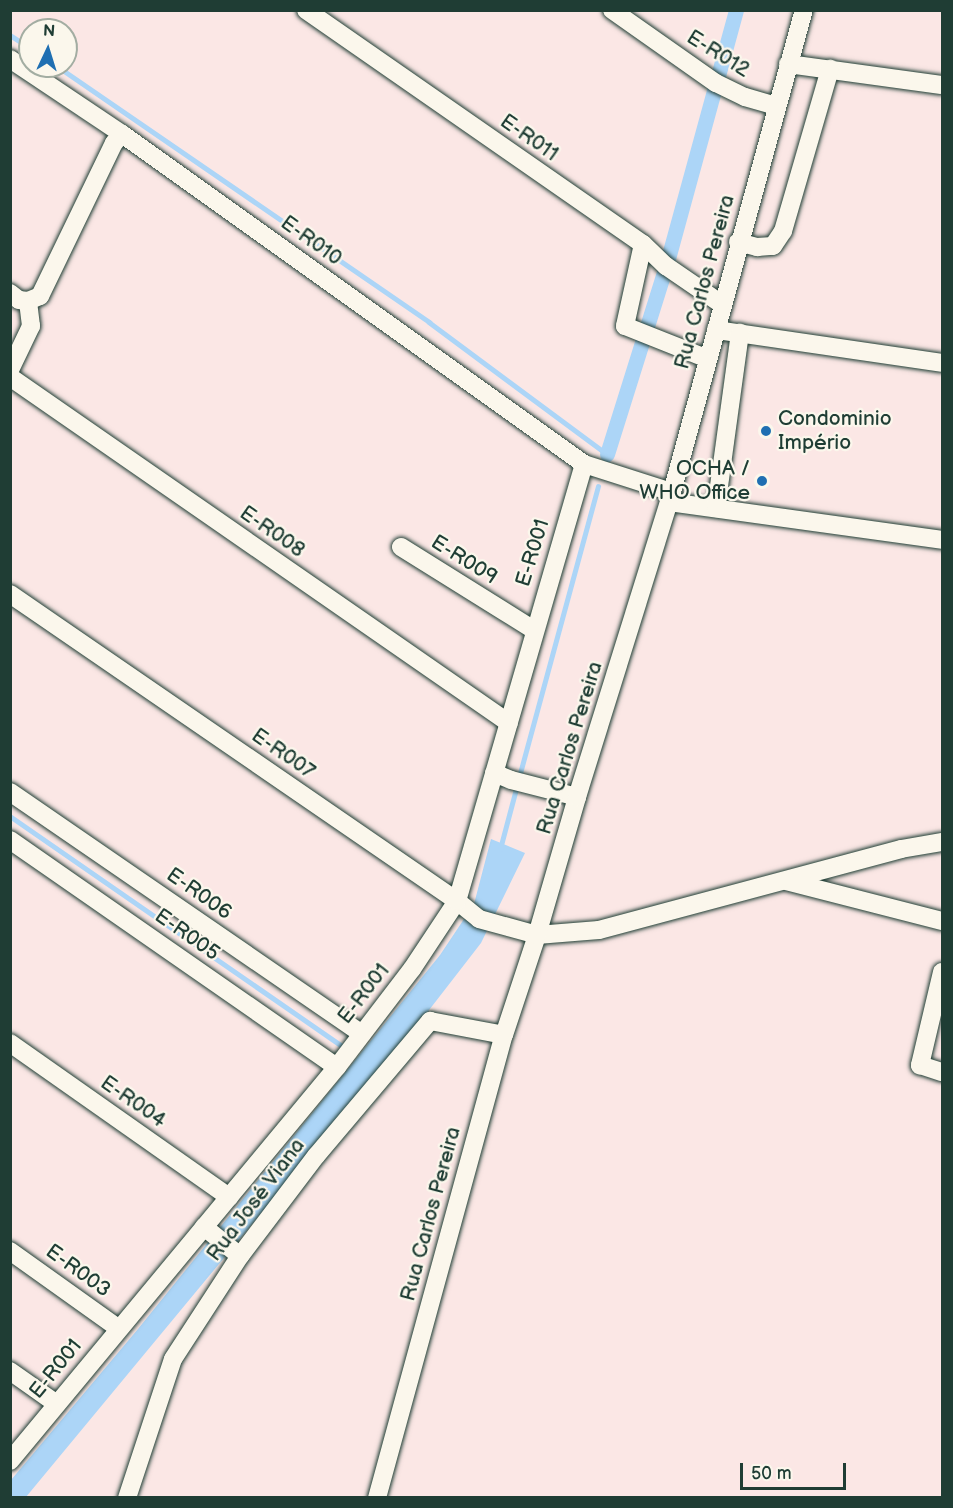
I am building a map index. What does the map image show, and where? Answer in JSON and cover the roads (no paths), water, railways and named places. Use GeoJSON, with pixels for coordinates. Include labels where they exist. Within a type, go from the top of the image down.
{"type":"FeatureCollection","features":[{"type":"Feature","properties":{"kind":"street","name":"E-R011"},"geometry":{"type":"LineString","coordinates":[[306,10],[643,244],[666,266],[723,305]]}},
{"type":"Feature","properties":{"kind":"street","name":"E-R012"},"geometry":{"type":"LineString","coordinates":[[612,10],[716,83],[745,98],[776,106]]}},
{"type":"Feature","properties":{"kind":"street","name":"Rua Carlos Pereira"},"geometry":{"type":"LineString","coordinates":[[377,1497],[504,1035],[537,935],[577,797],[670,497],[738,242],[804,10]]}},
{"type":"Feature","properties":{"kind":"street","name":"E-R010"},"geometry":{"type":"LineString","coordinates":[[10,58],[122,134],[584,464],[670,497],[716,508],[942,540]]}},
{"type":"Feature","properties":{"kind":"street"},"geometry":{"type":"LineString","coordinates":[[788,64],[942,84]]}},
{"type":"Feature","properties":{"kind":"street"},"geometry":{"type":"LineString","coordinates":[[738,242],[757,246],[773,246],[783,231],[830,69]]}},
{"type":"Feature","properties":{"kind":"street"},"geometry":{"type":"LineString","coordinates":[[10,293],[19,300],[28,301],[40,296],[114,143],[122,134]]}},
{"type":"Feature","properties":{"kind":"street"},"geometry":{"type":"LineString","coordinates":[[643,244],[625,326],[708,359]]}},
{"type":"Feature","properties":{"kind":"street"},"geometry":{"type":"LineString","coordinates":[[10,370],[31,326],[28,301]]}},
{"type":"Feature","properties":{"kind":"street"},"geometry":{"type":"LineString","coordinates":[[716,330],[942,363]]}},
{"type":"Feature","properties":{"kind":"street"},"geometry":{"type":"LineString","coordinates":[[716,508],[740,333]]}},
{"type":"Feature","properties":{"kind":"street","name":"E-R008"},"geometry":{"type":"LineString","coordinates":[[10,377],[509,723]]}},
{"type":"Feature","properties":{"kind":"street","name":"E-R001"},"geometry":{"type":"LineString","coordinates":[[10,1461],[118,1328],[337,1067],[412,969],[457,901],[584,464]]}},
{"type":"Feature","properties":{"kind":"street","name":"E-R009"},"geometry":{"type":"LineString","coordinates":[[401,547],[534,630]]}},
{"type":"Feature","properties":{"kind":"street","name":"E-R007"},"geometry":{"type":"LineString","coordinates":[[10,594],[457,901],[479,919],[537,935]]}},
{"type":"Feature","properties":{"kind":"street"},"geometry":{"type":"LineString","coordinates":[[494,773],[519,783],[577,797]]}},
{"type":"Feature","properties":{"kind":"street","name":"E-R006"},"geometry":{"type":"LineString","coordinates":[[10,792],[362,1034]]}},
{"type":"Feature","properties":{"kind":"street","name":"E-R005"},"geometry":{"type":"LineString","coordinates":[[10,840],[337,1067]]}},
{"type":"Feature","properties":{"kind":"street"},"geometry":{"type":"LineString","coordinates":[[537,935],[599,930],[901,849],[942,842]]}},
{"type":"Feature","properties":{"kind":"street"},"geometry":{"type":"LineString","coordinates":[[784,880],[942,921]]}},
{"type":"Feature","properties":{"kind":"street"},"geometry":{"type":"LineString","coordinates":[[942,972],[920,1065],[942,1072]]}},
{"type":"Feature","properties":{"kind":"street","name":"Rua José Viana"},"geometry":{"type":"LineString","coordinates":[[127,1497],[172,1359],[240,1256],[316,1156],[430,1021],[504,1035]]}},
{"type":"Feature","properties":{"kind":"street","name":"E-R004"},"geometry":{"type":"LineString","coordinates":[[10,1043],[229,1197]]}},
{"type":"Feature","properties":{"kind":"street"},"geometry":{"type":"LineString","coordinates":[[204,1227],[240,1256]]}},
{"type":"Feature","properties":{"kind":"street","name":"E-R003"},"geometry":{"type":"LineString","coordinates":[[10,1251],[118,1328]]}},
{"type":"Feature","properties":{"kind":"street"},"geometry":{"type":"LineString","coordinates":[[10,1371],[57,1404]]}},
{"type":"Feature","properties":{"kind":"water"},"geometry":{"type":"Polygon","coordinates":[[[491,839],[525,853],[481,943],[426,1014],[26,1497],[11,1498],[11,1480],[138,1329],[440,955],[474,904],[491,839]]]}},
{"type":"Feature","properties":{"kind":"waterway"},"geometry":{"type":"LineString","coordinates":[[607,454],[666,266],[736,10]]}},
{"type":"Feature","properties":{"kind":"waterway"},"geometry":{"type":"LineString","coordinates":[[10,35],[18,40]]}},
{"type":"Feature","properties":{"kind":"waterway"},"geometry":{"type":"LineString","coordinates":[[74,78],[429,322],[607,454]]}},
{"type":"Feature","properties":{"kind":"waterway"},"geometry":{"type":"LineString","coordinates":[[519,777],[598,487]]}},
{"type":"Feature","properties":{"kind":"waterway"},"geometry":{"type":"LineString","coordinates":[[500,849],[517,785]]}},
{"type":"Feature","properties":{"kind":"waterway"},"geometry":{"type":"LineString","coordinates":[[10,816],[346,1049]]}},
{"type":"Feature","properties":{"kind":"place","name":"Condominio Império"},"geometry":{"type":"Point","coordinates":[766,431]}},
{"type":"Feature","properties":{"kind":"place","name":"OCHA / WHO Office"},"geometry":{"type":"Point","coordinates":[762,481]}}]}
